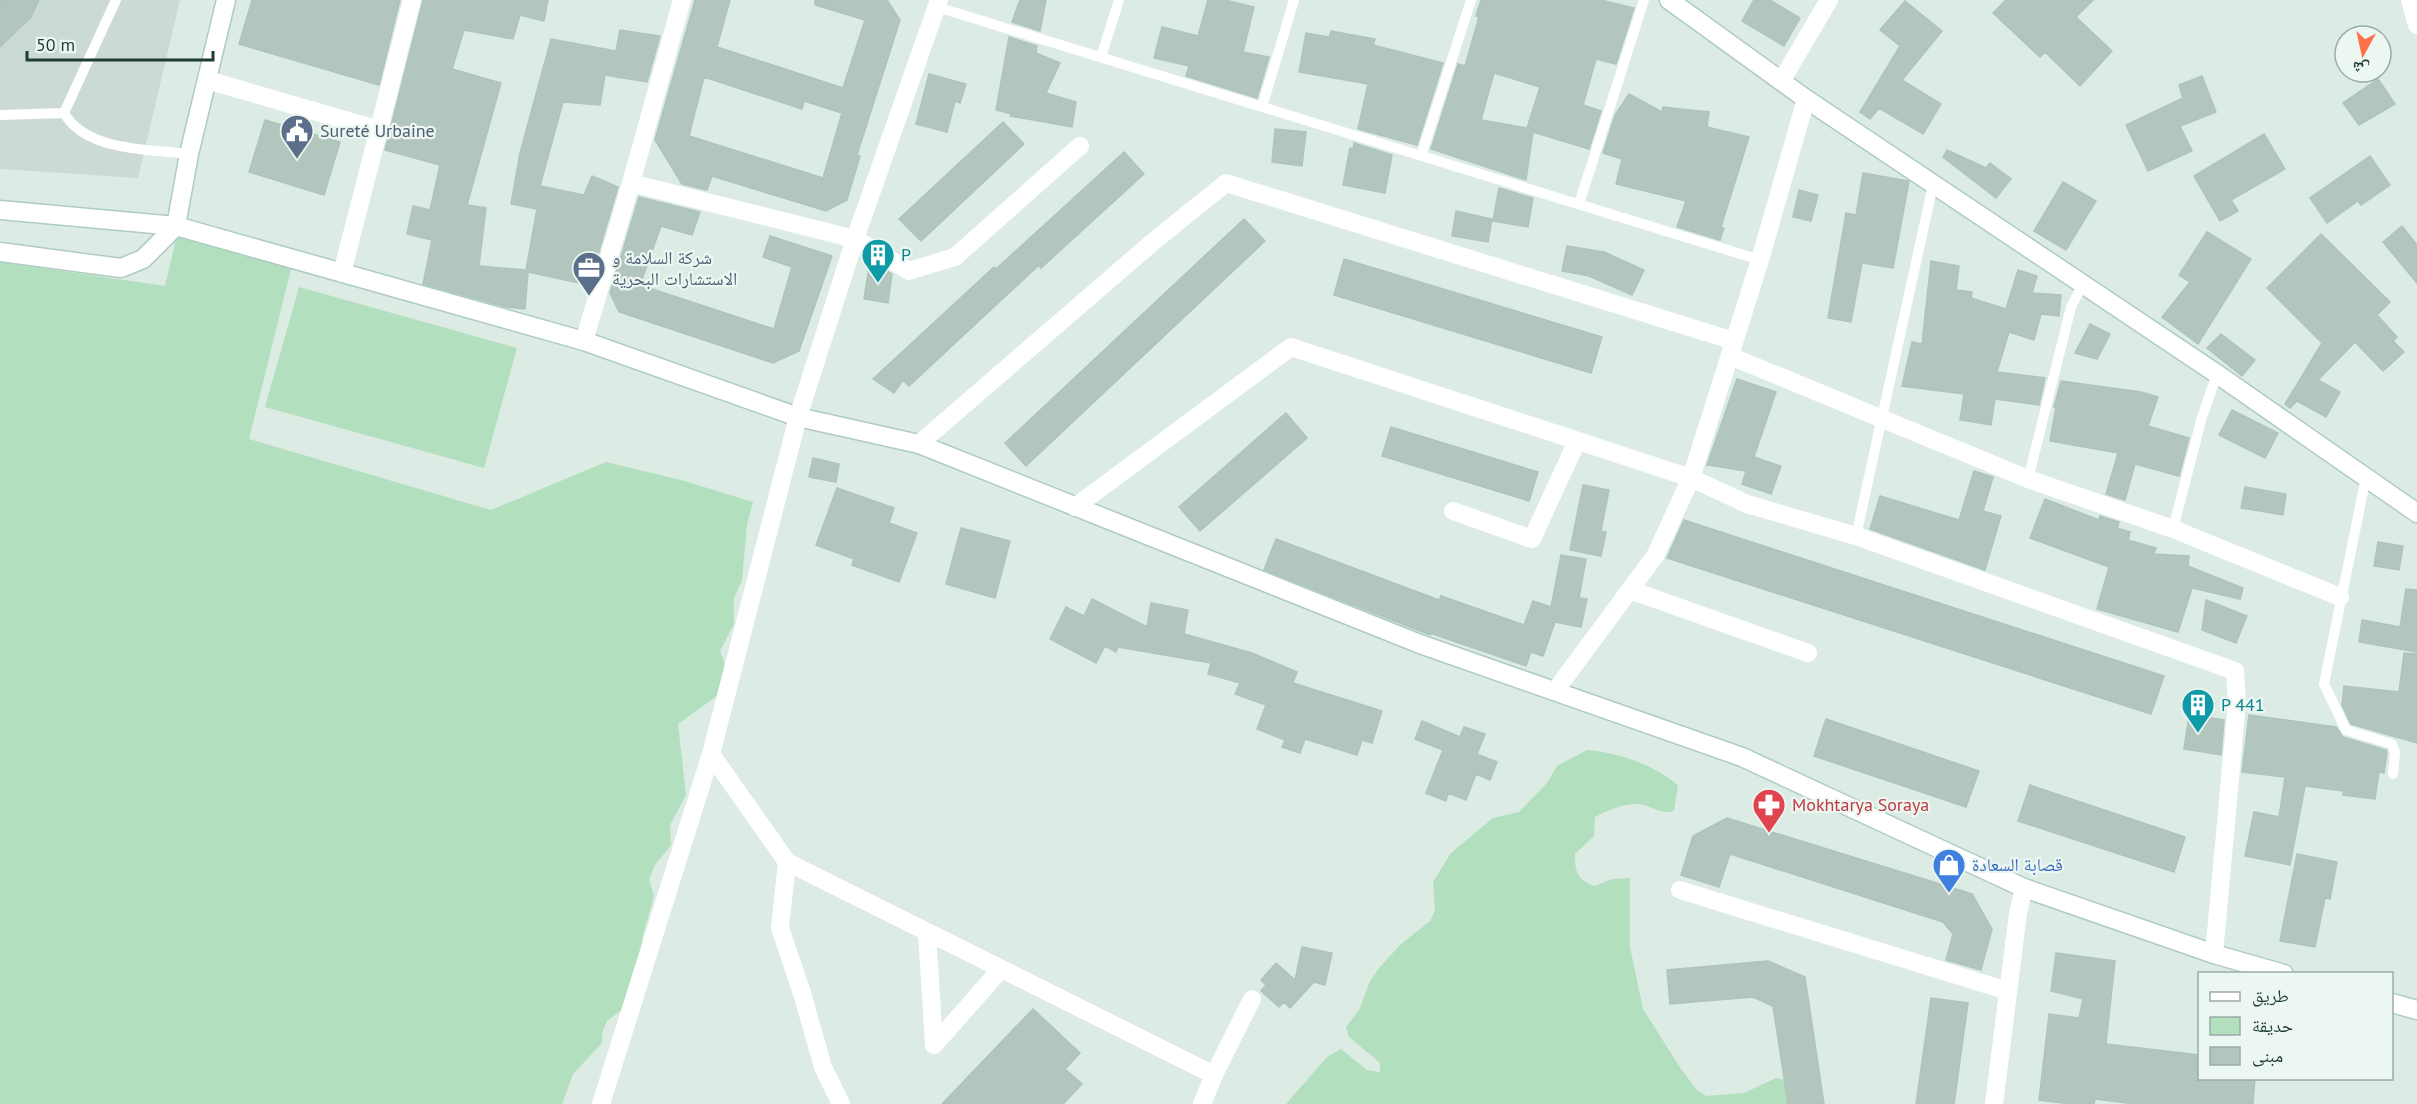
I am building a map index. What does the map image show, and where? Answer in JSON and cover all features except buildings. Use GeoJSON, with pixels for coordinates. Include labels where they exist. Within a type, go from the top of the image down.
{"type":"FeatureCollection","features":[{"type":"Feature","properties":{"kind":"street"},"geometry":{"type":"LineString","coordinates":[[0,252],[121,268],[143,259],[176,226],[189,154],[226,0]]}},
{"type":"Feature","properties":{"kind":"street"},"geometry":{"type":"LineString","coordinates":[[342,273],[412,0]]}},
{"type":"Feature","properties":{"kind":"street"},"geometry":{"type":"LineString","coordinates":[[584,341],[682,0]]}},
{"type":"Feature","properties":{"kind":"street"},"geometry":{"type":"LineString","coordinates":[[1669,0],[1806,99],[2217,374],[2417,513]]}},
{"type":"Feature","properties":{"kind":"street"},"geometry":{"type":"LineString","coordinates":[[1782,80],[1829,0]]}},
{"type":"Feature","properties":{"kind":"street"},"geometry":{"type":"LineString","coordinates":[[2410,0],[2417,26]]}},
{"type":"Feature","properties":{"kind":"street"},"geometry":{"type":"LineString","coordinates":[[601,1104],[711,754],[798,417],[855,239],[938,2]]}},
{"type":"Feature","properties":{"kind":"street"},"geometry":{"type":"LineString","coordinates":[[207,80],[379,130]]}},
{"type":"Feature","properties":{"kind":"street"},"geometry":{"type":"LineString","coordinates":[[1556,691],[1655,556],[1691,478],[1760,260],[1806,99]]}},
{"type":"Feature","properties":{"kind":"street"},"geometry":{"type":"LineString","coordinates":[[631,183],[855,239],[909,271],[955,257],[1080,146]]}},
{"type":"Feature","properties":{"kind":"street"},"geometry":{"type":"LineString","coordinates":[[919,444],[1154,241],[1226,183],[1732,349],[1882,420],[2028,479],[2173,529],[2340,597]]}},
{"type":"Feature","properties":{"kind":"street"},"geometry":{"type":"LineString","coordinates":[[0,210],[176,226],[584,341],[798,417],[919,444],[1420,644],[1742,757],[2024,888],[2214,954],[2277,972]]}},
{"type":"Feature","properties":{"kind":"street"},"geometry":{"type":"LineString","coordinates":[[1075,507],[1291,346],[1691,478],[1747,504],[1856,536],[2235,670],[2237,702],[2214,954]]}},
{"type":"Feature","properties":{"kind":"street"},"geometry":{"type":"LineString","coordinates":[[1453,511],[1532,539],[1577,441]]}},
{"type":"Feature","properties":{"kind":"street"},"geometry":{"type":"LineString","coordinates":[[1630,590],[1808,653]]}},
{"type":"Feature","properties":{"kind":"street"},"geometry":{"type":"LineString","coordinates":[[711,754],[788,862],[1215,1075]]}},
{"type":"Feature","properties":{"kind":"street"},"geometry":{"type":"LineString","coordinates":[[788,862],[780,928],[802,993],[823,1067],[841,1104]]}},
{"type":"Feature","properties":{"kind":"street"},"geometry":{"type":"LineString","coordinates":[[1994,1104],[2018,913],[2024,888]]}},
{"type":"Feature","properties":{"kind":"street"},"geometry":{"type":"LineString","coordinates":[[1680,890],[2008,991]]}},
{"type":"Feature","properties":{"kind":"street"},"geometry":{"type":"LineString","coordinates":[[927,932],[934,1046],[1002,969]]}},
{"type":"Feature","properties":{"kind":"street"},"geometry":{"type":"LineString","coordinates":[[1202,1104],[1252,999]]}},
{"type":"Feature","properties":{"kind":"street"},"geometry":{"type":"LineString","coordinates":[[2393,1004],[2417,1010]]}},
{"type":"Feature","properties":{"kind":"lane"},"geometry":{"type":"LineString","coordinates":[[64,113],[116,0]]}},
{"type":"Feature","properties":{"kind":"lane"},"geometry":{"type":"LineString","coordinates":[[1101,57],[1119,0]]}},
{"type":"Feature","properties":{"kind":"lane"},"geometry":{"type":"LineString","coordinates":[[1262,107],[1294,0]]}},
{"type":"Feature","properties":{"kind":"lane"},"geometry":{"type":"LineString","coordinates":[[1421,156],[1471,0]]}},
{"type":"Feature","properties":{"kind":"lane"},"geometry":{"type":"LineString","coordinates":[[1579,204],[1644,0]]}},
{"type":"Feature","properties":{"kind":"lane"},"geometry":{"type":"LineString","coordinates":[[938,2],[1101,57],[1760,260]]}},
{"type":"Feature","properties":{"kind":"lane"},"geometry":{"type":"LineString","coordinates":[[0,115],[64,113]]}},
{"type":"Feature","properties":{"kind":"lane"},"geometry":{"type":"LineString","coordinates":[[64,113],[71,126],[100,141],[189,154]]}},
{"type":"Feature","properties":{"kind":"lane"},"geometry":{"type":"LineString","coordinates":[[1856,536],[1933,185]]}},
{"type":"Feature","properties":{"kind":"lane"},"geometry":{"type":"LineString","coordinates":[[2028,479],[2071,307],[2083,284]]}},
{"type":"Feature","properties":{"kind":"lane"},"geometry":{"type":"LineString","coordinates":[[2173,529],[2202,417],[2217,374]]}},
{"type":"Feature","properties":{"kind":"lane"},"geometry":{"type":"LineString","coordinates":[[2366,477],[2324,684],[2346,730],[2391,744],[2395,753],[2393,774]]}},
{"type":"Feature","properties":{"kind":"shaded area"},"geometry":{"type":"Polygon","coordinates":[[[0,0],[180,0],[138,178],[0,169],[0,0]]]}},
{"type":"Feature","properties":{"kind":"green space"},"geometry":{"type":"Polygon","coordinates":[[[177,235],[291,269],[249,439],[491,510],[606,462],[681,480],[753,502],[747,525],[742,580],[734,598],[734,624],[720,651],[725,665],[717,696],[678,724],[686,795],[670,825],[671,845],[655,865],[649,879],[654,896],[642,939],[642,951],[624,1008],[607,1021],[602,1033],[602,1043],[573,1074],[562,1104],[0,1104],[0,262],[165,286],[177,235]]]}},
{"type":"Feature","properties":{"kind":"green space"},"geometry":{"type":"Polygon","coordinates":[[[299,287],[517,348],[484,468],[265,407],[299,287]]]}},
{"type":"Feature","properties":{"kind":"green space"},"geometry":{"type":"Polygon","coordinates":[[[1587,750],[1611,754],[1646,765],[1678,785],[1674,811],[1664,812],[1642,804],[1631,804],[1595,817],[1594,836],[1575,854],[1578,874],[1589,884],[1595,886],[1612,879],[1630,878],[1630,947],[1643,1009],[1679,1066],[1696,1089],[1706,1096],[1744,1093],[1776,1078],[1792,1081],[1801,1104],[1286,1104],[1327,1057],[1341,1049],[1367,1070],[1380,1072],[1380,1063],[1349,1037],[1346,1027],[1359,1010],[1370,981],[1380,967],[1400,945],[1430,921],[1435,910],[1433,882],[1451,853],[1493,818],[1519,812],[1547,783],[1557,766],[1587,750]]]}},
{"type":"Feature","properties":{"kind":"place","name":"Sureté Urbaine"},"geometry":{"type":"Point","coordinates":[297,160]}},
{"type":"Feature","properties":{"kind":"place","name":"P"},"geometry":{"type":"Point","coordinates":[878,284]}},
{"type":"Feature","properties":{"kind":"place","name":"شركة السلامة و الاستشارات البحرية"},"geometry":{"type":"Point","coordinates":[589,297]}},
{"type":"Feature","properties":{"kind":"place","name":"P 441"},"geometry":{"type":"Point","coordinates":[2198,734]}},
{"type":"Feature","properties":{"kind":"place","name":"Mokhtarya Soraya"},"geometry":{"type":"Point","coordinates":[1769,834]}},
{"type":"Feature","properties":{"kind":"place","name":"قصابة السعادة"},"geometry":{"type":"Point","coordinates":[1949,894]}}]}
